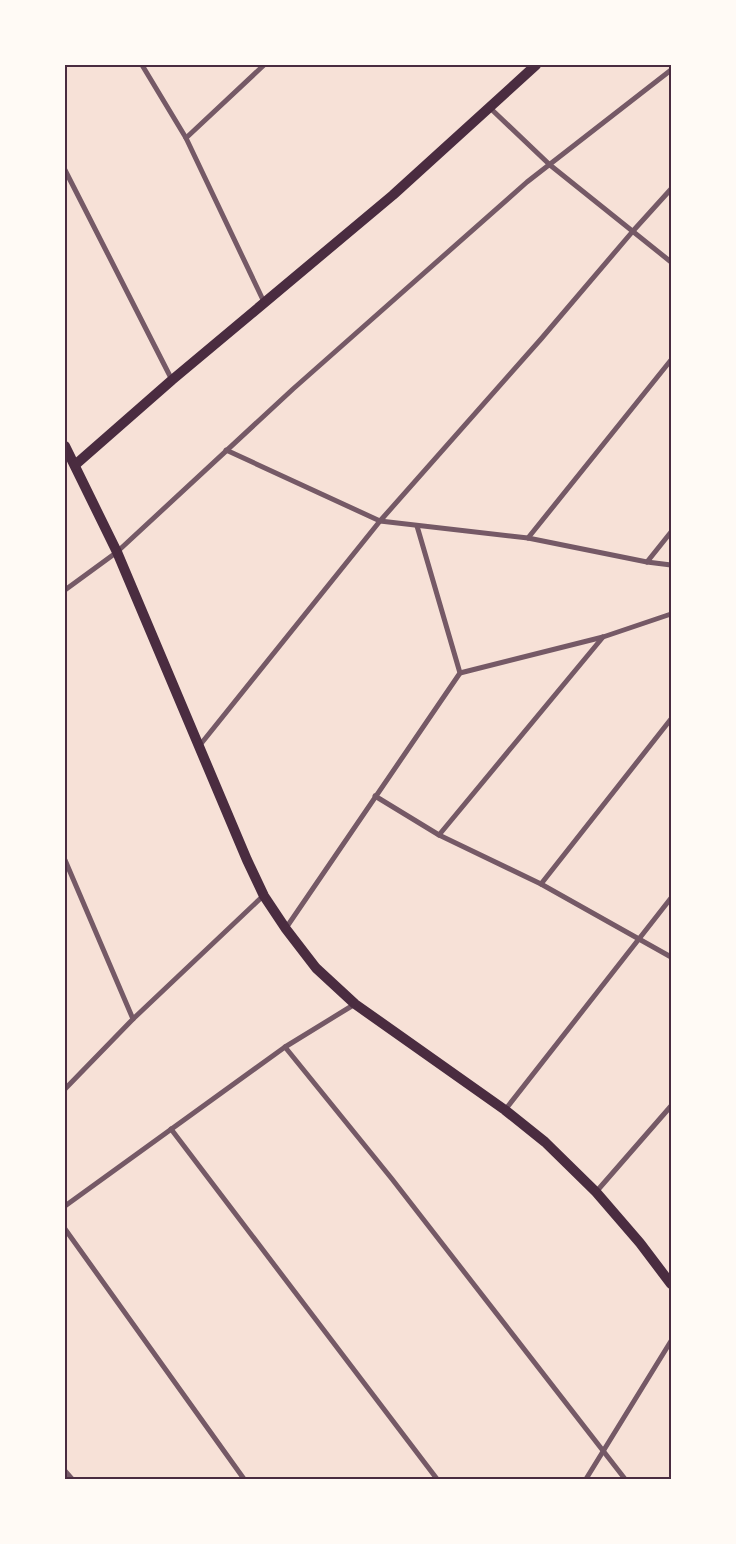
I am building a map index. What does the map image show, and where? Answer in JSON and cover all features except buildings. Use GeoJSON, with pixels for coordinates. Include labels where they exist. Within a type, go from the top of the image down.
{"type":"FeatureCollection","features":[{"type":"Feature","properties":{"kind":"main road"},"geometry":{"type":"LineString","coordinates":[[76,465],[172,380],[393,195],[536,65]]}},
{"type":"Feature","properties":{"kind":"main road"},"geometry":{"type":"LineString","coordinates":[[65,446],[76,465],[117,552],[247,860],[264,896],[286,929],[316,968],[355,1004],[505,1110],[545,1142],[596,1192],[640,1243],[671,1284]]}},
{"type":"Feature","properties":{"kind":"street"},"geometry":{"type":"LineString","coordinates":[[142,65],[186,138],[264,302]]}},
{"type":"Feature","properties":{"kind":"street"},"geometry":{"type":"LineString","coordinates":[[186,138],[264,65]]}},
{"type":"Feature","properties":{"kind":"street"},"geometry":{"type":"LineString","coordinates":[[65,590],[117,552],[226,450],[512,195],[671,70]]}},
{"type":"Feature","properties":{"kind":"street"},"geometry":{"type":"LineString","coordinates":[[490,107],[550,164],[671,262]]}},
{"type":"Feature","properties":{"kind":"street"},"geometry":{"type":"LineString","coordinates":[[65,170],[172,380]]}},
{"type":"Feature","properties":{"kind":"street"},"geometry":{"type":"LineString","coordinates":[[199,746],[380,521],[671,189]]}},
{"type":"Feature","properties":{"kind":"street"},"geometry":{"type":"LineString","coordinates":[[528,538],[671,360]]}},
{"type":"Feature","properties":{"kind":"street"},"geometry":{"type":"LineString","coordinates":[[226,450],[380,521],[528,538],[647,562],[671,565]]}},
{"type":"Feature","properties":{"kind":"street"},"geometry":{"type":"LineString","coordinates":[[416,526],[460,673]]}},
{"type":"Feature","properties":{"kind":"street"},"geometry":{"type":"LineString","coordinates":[[647,562],[671,532]]}},
{"type":"Feature","properties":{"kind":"street"},"geometry":{"type":"LineString","coordinates":[[286,929],[460,673],[603,637],[671,614]]}},
{"type":"Feature","properties":{"kind":"street"},"geometry":{"type":"LineString","coordinates":[[439,834],[603,637]]}},
{"type":"Feature","properties":{"kind":"street"},"geometry":{"type":"LineString","coordinates":[[541,884],[671,718]]}},
{"type":"Feature","properties":{"kind":"street"},"geometry":{"type":"LineString","coordinates":[[375,796],[439,834],[541,884],[671,957]]}},
{"type":"Feature","properties":{"kind":"street"},"geometry":{"type":"LineString","coordinates":[[65,860],[132,1019]]}},
{"type":"Feature","properties":{"kind":"street"},"geometry":{"type":"LineString","coordinates":[[65,1089],[132,1019],[264,896]]}},
{"type":"Feature","properties":{"kind":"street"},"geometry":{"type":"LineString","coordinates":[[505,1110],[671,898]]}},
{"type":"Feature","properties":{"kind":"street"},"geometry":{"type":"LineString","coordinates":[[65,1206],[285,1047],[355,1004]]}},
{"type":"Feature","properties":{"kind":"street"},"geometry":{"type":"LineString","coordinates":[[285,1047],[392,1179],[625,1479]]}},
{"type":"Feature","properties":{"kind":"street"},"geometry":{"type":"LineString","coordinates":[[596,1192],[671,1106]]}},
{"type":"Feature","properties":{"kind":"street"},"geometry":{"type":"LineString","coordinates":[[171,1129],[437,1479]]}},
{"type":"Feature","properties":{"kind":"street"},"geometry":{"type":"LineString","coordinates":[[65,1229],[244,1479]]}},
{"type":"Feature","properties":{"kind":"street"},"geometry":{"type":"LineString","coordinates":[[586,1479],[671,1341]]}},
{"type":"Feature","properties":{"kind":"street"},"geometry":{"type":"LineString","coordinates":[[65,1471],[72,1479]]}}]}
